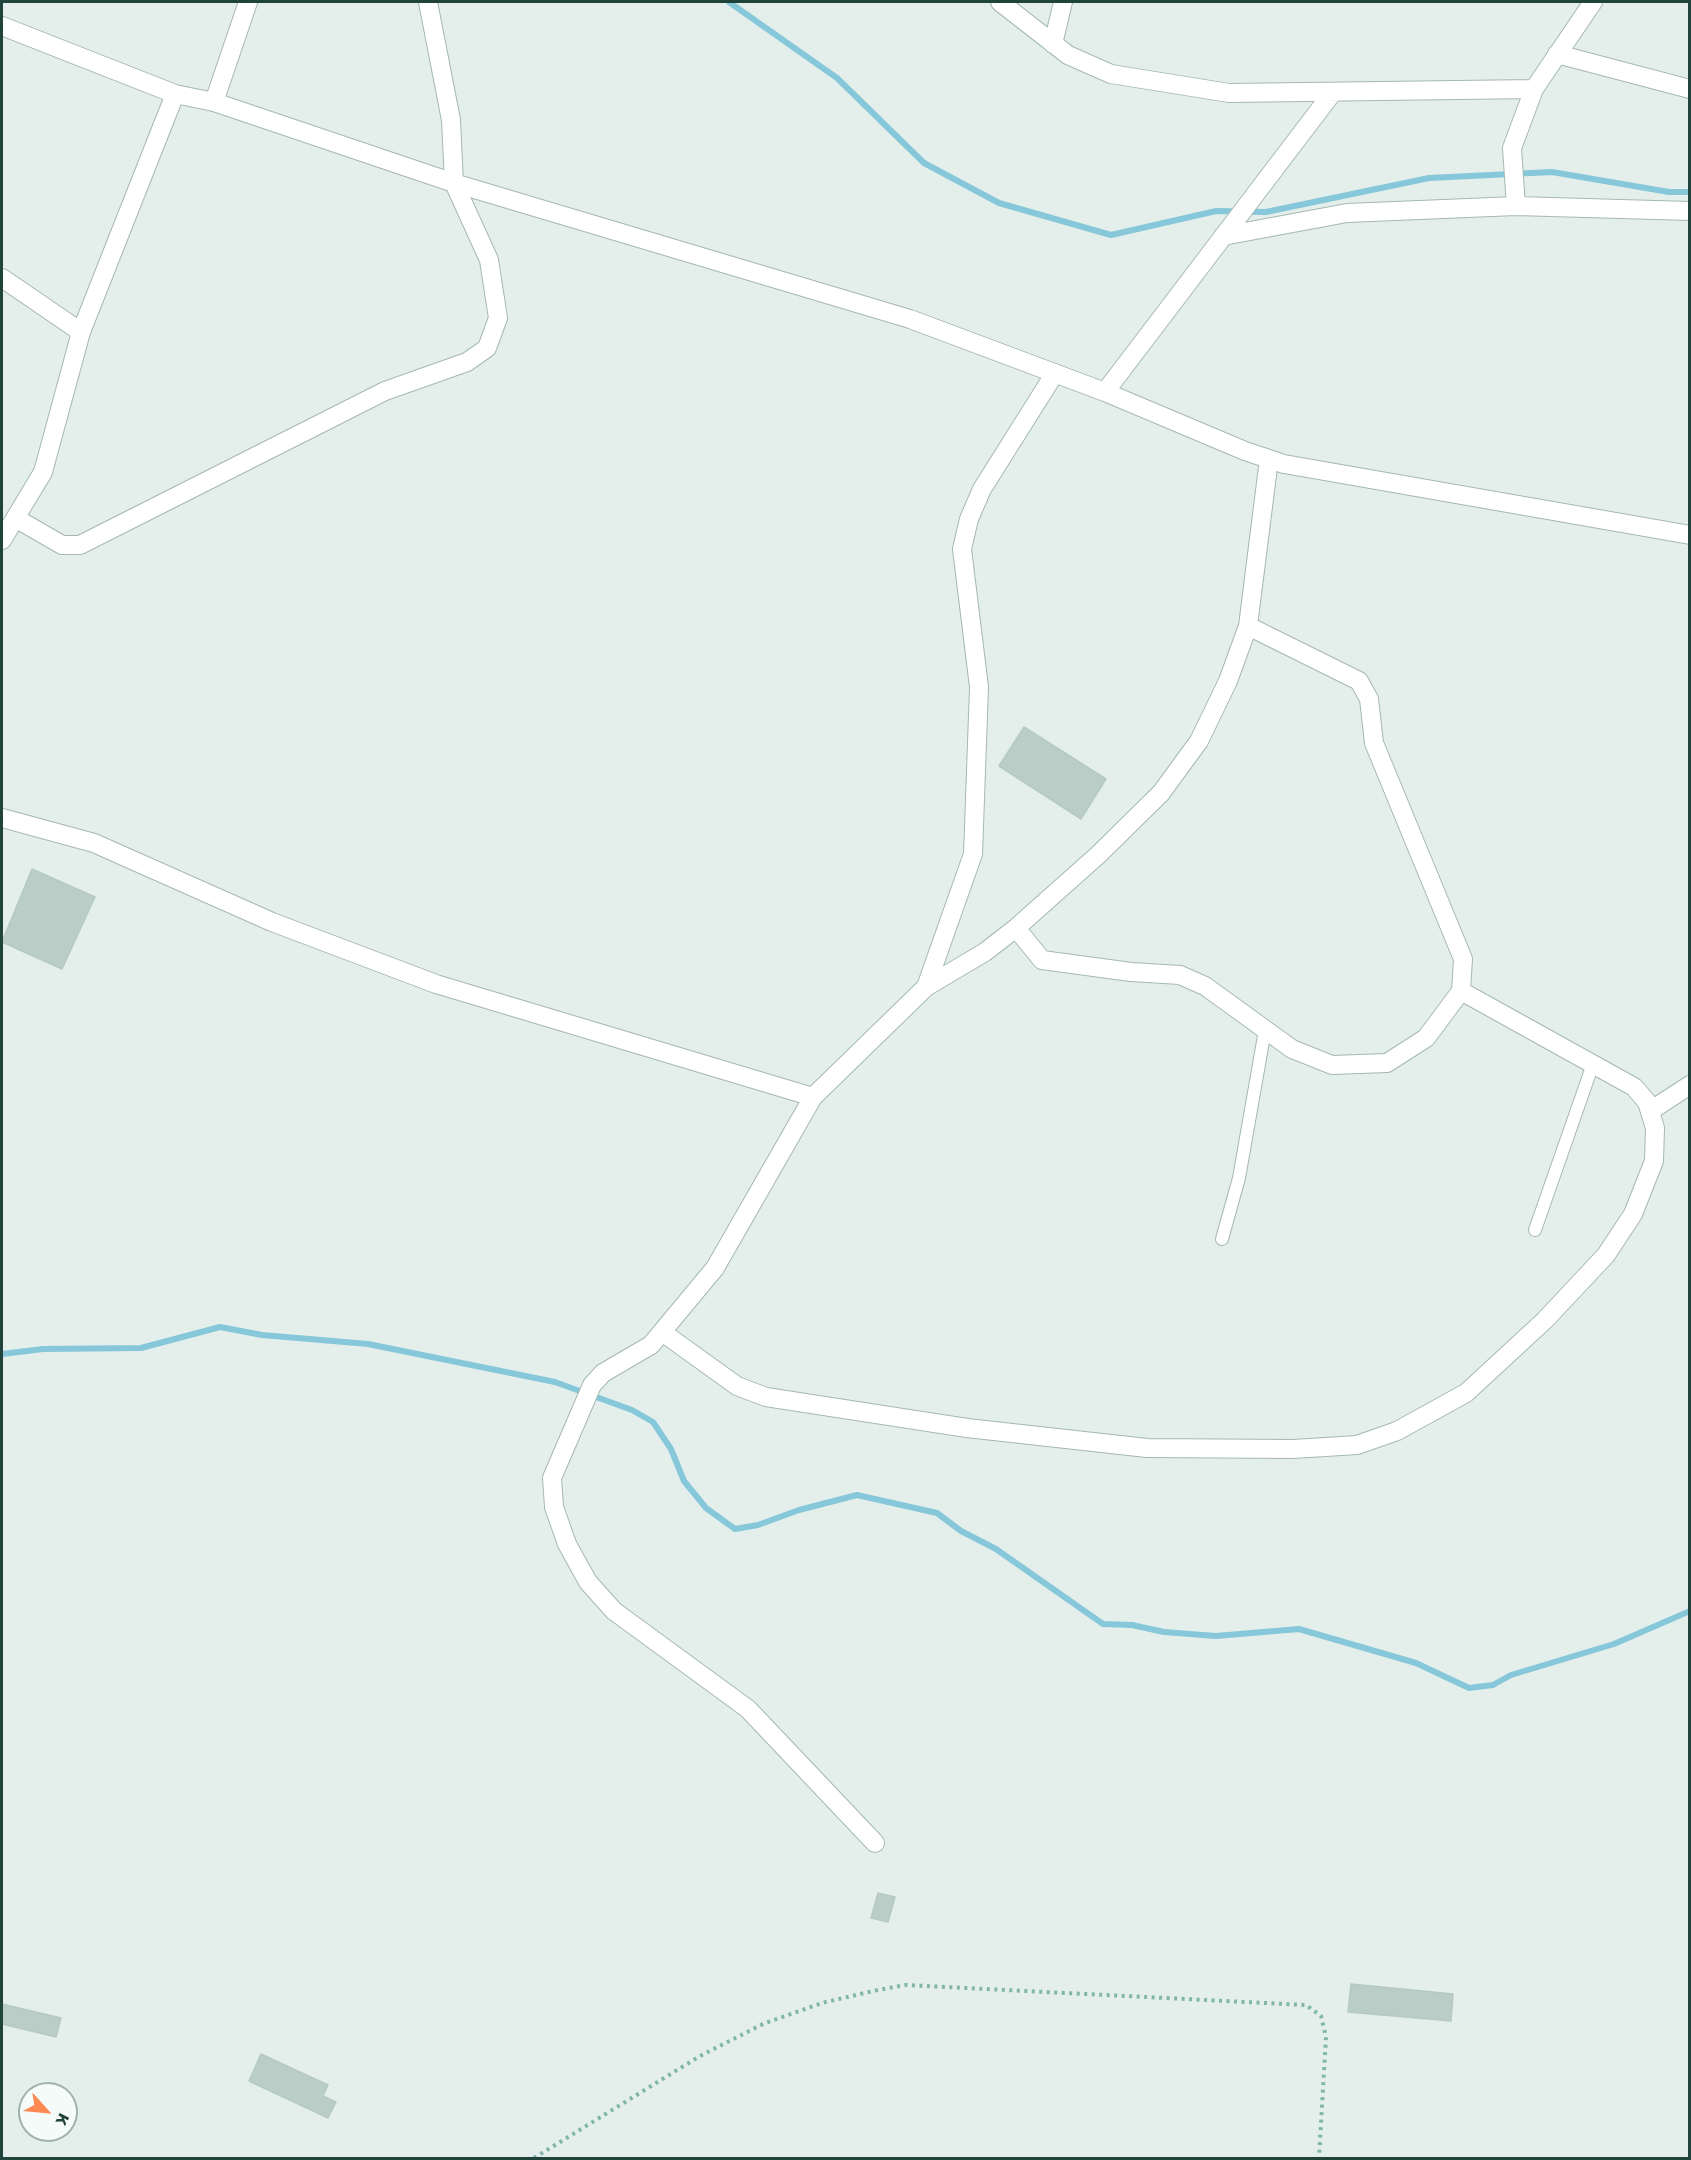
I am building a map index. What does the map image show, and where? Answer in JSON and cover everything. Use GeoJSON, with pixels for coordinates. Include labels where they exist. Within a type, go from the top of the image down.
{"type":"FeatureCollection","features":[{"type":"Feature","properties":{"kind":"street"},"geometry":{"type":"LineString","coordinates":[[214,102],[248,2]]}},
{"type":"Feature","properties":{"kind":"street"},"geometry":{"type":"LineString","coordinates":[[17,519],[62,545],[80,545],[385,391],[468,362],[487,348],[498,318],[489,260],[454,183],[451,120],[428,2]]}},
{"type":"Feature","properties":{"kind":"street"},"geometry":{"type":"LineString","coordinates":[[1000,2],[1068,55],[1111,74],[1229,93],[1534,89]]}},
{"type":"Feature","properties":{"kind":"street"},"geometry":{"type":"LineString","coordinates":[[1053,44],[1063,2]]}},
{"type":"Feature","properties":{"kind":"street"},"geometry":{"type":"LineString","coordinates":[[1515,200],[1512,148],[1534,89],[1593,2]]}},
{"type":"Feature","properties":{"kind":"street"},"geometry":{"type":"LineString","coordinates":[[2,31],[175,94],[214,102],[454,183],[910,319],[1105,392],[1284,464],[1689,535]]}},
{"type":"Feature","properties":{"kind":"street"},"geometry":{"type":"LineString","coordinates":[[1557,54],[1689,88]]}},
{"type":"Feature","properties":{"kind":"street"},"geometry":{"type":"LineString","coordinates":[[1105,392],[1333,92]]}},
{"type":"Feature","properties":{"kind":"street"},"geometry":{"type":"LineString","coordinates":[[2,540],[17,519],[43,472],[81,332],[175,94]]}},
{"type":"Feature","properties":{"kind":"street"},"geometry":{"type":"LineString","coordinates":[[1228,230],[1347,213],[1515,200],[1689,211]]}},
{"type":"Feature","properties":{"kind":"street"},"geometry":{"type":"LineString","coordinates":[[2,278],[81,332]]}},
{"type":"Feature","properties":{"kind":"street"},"geometry":{"type":"LineString","coordinates":[[926,987],[973,854],[979,687],[962,549],[969,519],[982,489],[1055,373]]}},
{"type":"Feature","properties":{"kind":"street"},"geometry":{"type":"LineString","coordinates":[[875,1843],[748,1709],[614,1611],[588,1582],[567,1544],[554,1507],[552,1478],[592,1385],[603,1373],[651,1345],[715,1268],[813,1097],[926,987],[985,952],[1016,928],[1098,855],[1161,793],[1199,741],[1228,681],[1248,626],[1269,459]]}},
{"type":"Feature","properties":{"kind":"street"},"geometry":{"type":"LineString","coordinates":[[1016,928],[1042,960],[1131,972],[1180,975],[1205,986],[1292,1049],[1332,1065],[1387,1062],[1426,1038],[1461,991],[1463,959],[1374,743],[1369,699],[1359,681],[1248,626]]}},
{"type":"Feature","properties":{"kind":"street"},"geometry":{"type":"LineString","coordinates":[[2,818],[94,843],[272,922],[436,984],[813,1097]]}},
{"type":"Feature","properties":{"kind":"street"},"geometry":{"type":"LineString","coordinates":[[662,1332],[737,1386],[766,1397],[839,1410],[1147,1448],[1293,1449],[1357,1445],[1397,1431],[1466,1393],[1545,1320],[1606,1255],[1633,1214],[1654,1161],[1655,1128],[1647,1102],[1634,1087],[1461,991]]}},
{"type":"Feature","properties":{"kind":"street"},"geometry":{"type":"LineString","coordinates":[[1650,1111],[1689,1085]]}},
{"type":"Feature","properties":{"kind":"lane"},"geometry":{"type":"LineString","coordinates":[[1222,1239],[1239,1178],[1265,1030]]}},
{"type":"Feature","properties":{"kind":"lane"},"geometry":{"type":"LineString","coordinates":[[1535,1230],[1593,1064]]}},
{"type":"Feature","properties":{"kind":"path"},"geometry":{"type":"LineString","coordinates":[[534,2158],[700,2056],[763,2024],[822,2003],[904,1985],[1306,2005],[1321,2016],[1326,2037],[1319,2158]]}},
{"type":"Feature","properties":{"kind":"building"},"geometry":{"type":"Polygon","coordinates":[[[1024,727],[1106,779],[1081,819],[999,766],[1024,727]]]}},
{"type":"Feature","properties":{"kind":"building"},"geometry":{"type":"Polygon","coordinates":[[[32,869],[95,897],[62,969],[2,942],[32,869]]]}},
{"type":"Feature","properties":{"kind":"building"},"geometry":{"type":"Polygon","coordinates":[[[878,1893],[895,1897],[888,1922],[871,1918],[878,1893]]]}},
{"type":"Feature","properties":{"kind":"building"},"geometry":{"type":"Polygon","coordinates":[[[1351,1984],[1453,1994],[1451,2021],[1348,2012],[1351,1984]]]}},
{"type":"Feature","properties":{"kind":"building"},"geometry":{"type":"Polygon","coordinates":[[[2,2004],[61,2018],[56,2037],[2,2024],[2,2004]]]}},
{"type":"Feature","properties":{"kind":"building"},"geometry":{"type":"Polygon","coordinates":[[[261,2054],[328,2085],[323,2096],[336,2102],[328,2118],[249,2081],[261,2054]]]}},
{"type":"Feature","properties":{"kind":"waterway"},"geometry":{"type":"LineString","coordinates":[[729,2],[837,78],[924,163],[999,203],[1111,235],[1216,211],[1266,212],[1429,178],[1552,172],[1669,192],[1690,192]]}},
{"type":"Feature","properties":{"kind":"waterway"},"geometry":{"type":"LineString","coordinates":[[2,1354],[43,1349],[141,1348],[220,1327],[262,1335],[368,1344],[555,1382],[632,1410],[653,1422],[671,1449],[684,1481],[706,1508],[735,1529],[758,1525],[799,1510],[857,1495],[937,1513],[961,1531],[996,1549],[1103,1624],[1132,1625],[1164,1632],[1216,1636],[1299,1629],[1416,1663],[1469,1688],[1493,1685],[1511,1675],[1614,1644],[1690,1611]]}}]}
